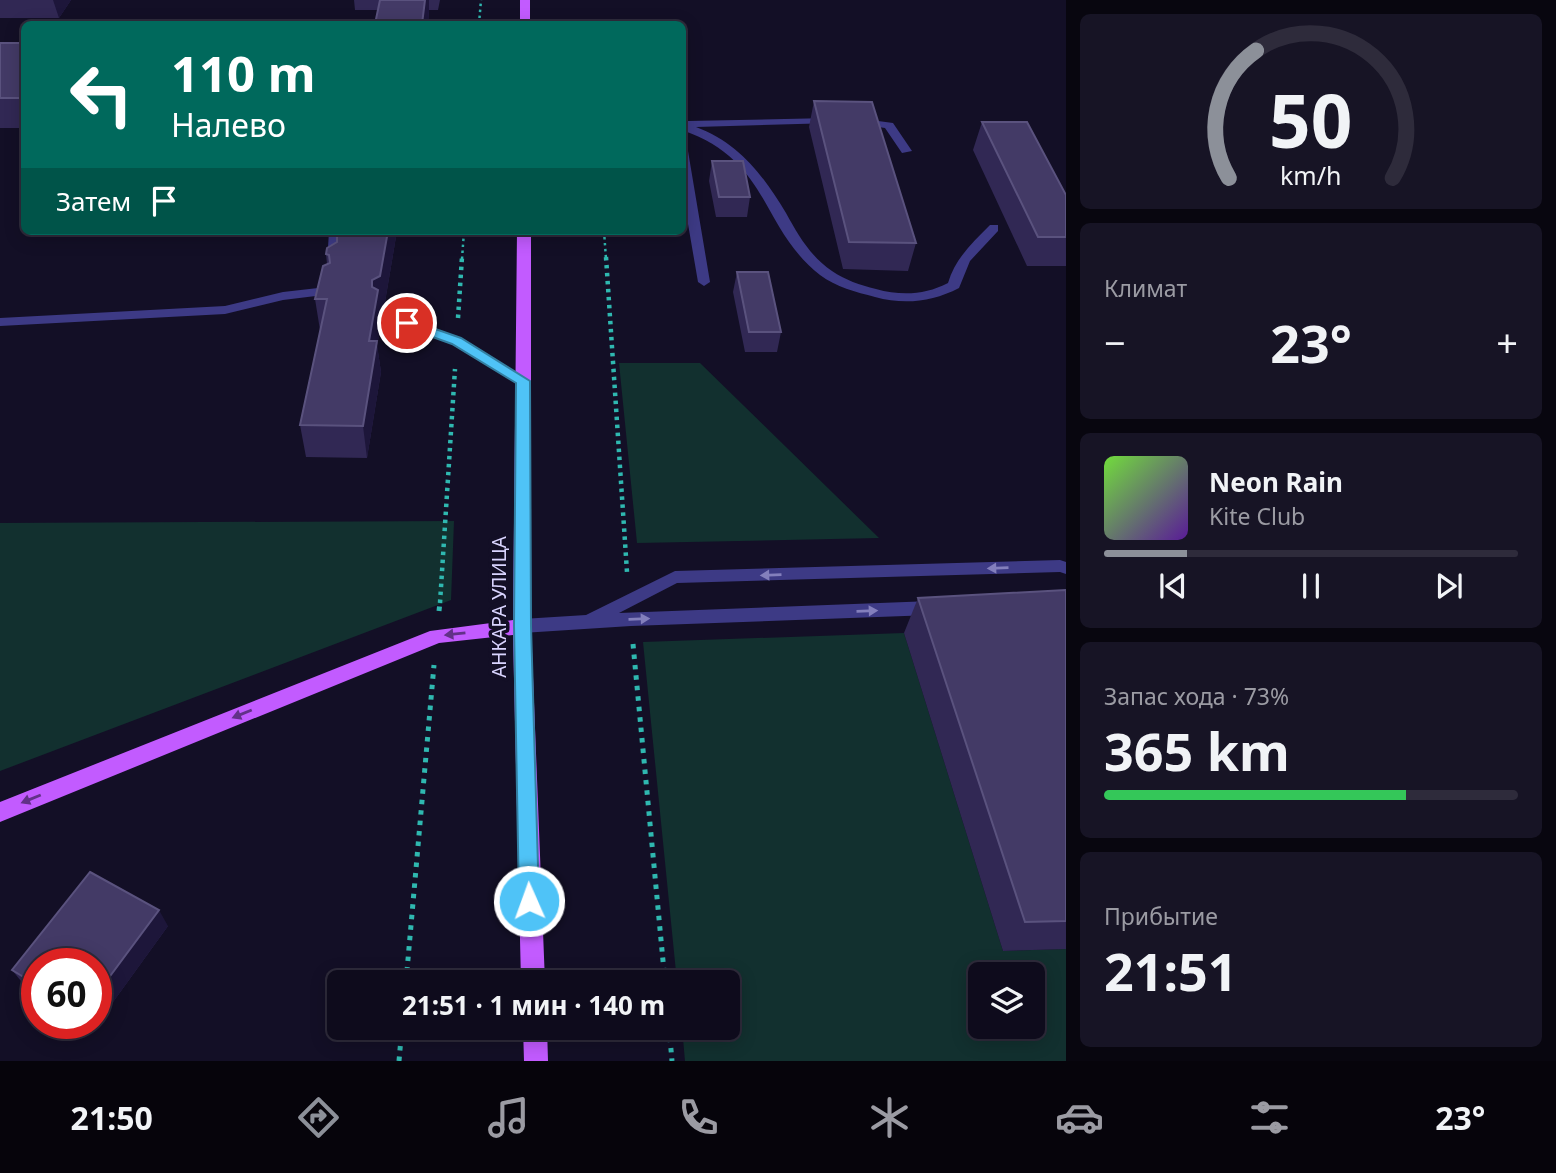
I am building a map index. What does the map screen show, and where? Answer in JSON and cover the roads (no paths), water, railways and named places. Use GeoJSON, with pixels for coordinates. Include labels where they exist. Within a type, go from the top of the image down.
{"type":"FeatureCollection","features":[{"type":"Feature","properties":{"kind":"main road"},"geometry":{"type":"LineString","coordinates":[[525,0],[525,21]]}},
{"type":"Feature","properties":{"kind":"main road","name":"АНКАРА УЛИЦА"},"geometry":{"type":"LineString","coordinates":[[524,235],[522,626],[526,828],[532,970]]}},
{"type":"Feature","properties":{"kind":"main road"},"geometry":{"type":"LineString","coordinates":[[0,812],[437,636],[522,626]]}},
{"type":"Feature","properties":{"kind":"main road"},"geometry":{"type":"LineString","coordinates":[[535,1040],[536,1061]]}},
{"type":"Feature","properties":{"kind":"lane"},"geometry":{"type":"LineString","coordinates":[[686,125],[816,121],[881,123],[892,128],[906,151]]}},
{"type":"Feature","properties":{"kind":"lane"},"geometry":{"type":"LineString","coordinates":[[686,127],[712,138],[737,155],[759,179],[800,250],[815,266],[828,277],[871,293],[895,298],[938,295],[954,285],[957,271],[965,257],[994,228]]}},
{"type":"Feature","properties":{"kind":"lane"},"geometry":{"type":"LineString","coordinates":[[686,175],[704,282]]}},
{"type":"Feature","properties":{"kind":"lane"},"geometry":{"type":"LineString","coordinates":[[333,273],[335,235]]}},
{"type":"Feature","properties":{"kind":"lane"},"geometry":{"type":"LineString","coordinates":[[0,321],[225,310],[284,296],[327,290]]}},
{"type":"Feature","properties":{"kind":"lane"},"geometry":{"type":"LineString","coordinates":[[383,314],[456,341],[523,381]]}},
{"type":"Feature","properties":{"kind":"lane"},"geometry":{"type":"LineString","coordinates":[[586,622],[676,577],[1060,566],[1066,568]]}},
{"type":"Feature","properties":{"kind":"lane"},"geometry":{"type":"LineString","coordinates":[[522,626],[944,608]]}}]}
